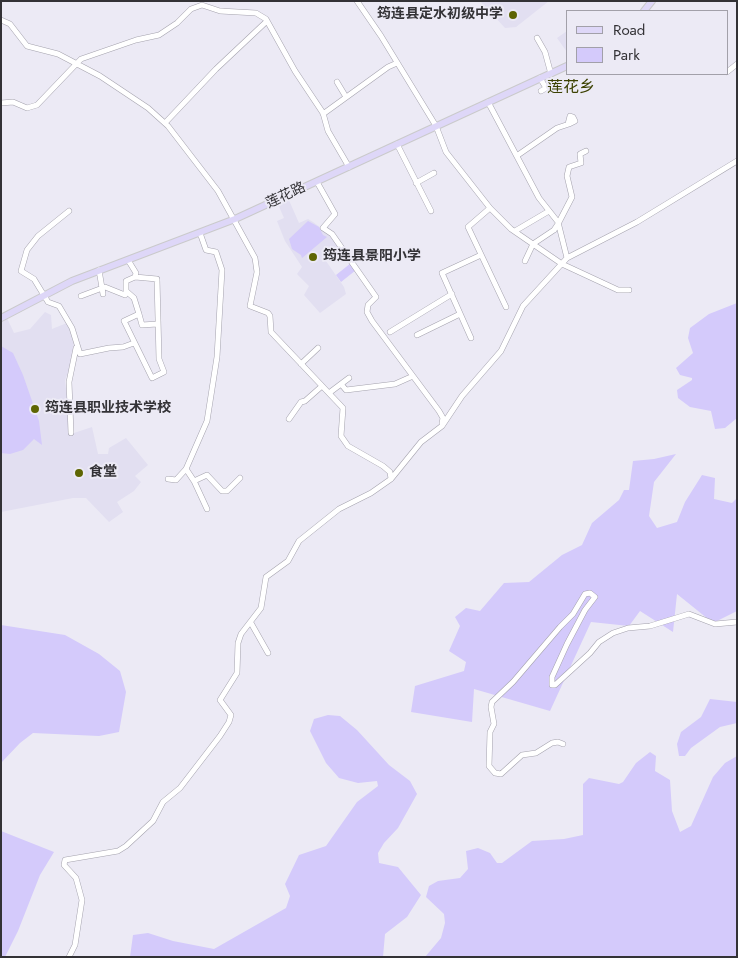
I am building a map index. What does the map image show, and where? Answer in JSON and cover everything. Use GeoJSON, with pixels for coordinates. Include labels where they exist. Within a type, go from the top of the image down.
{"type":"FeatureCollection","features":[{"type":"Feature","properties":{"kind":"main road","name":"莲花路"},"geometry":{"type":"LineString","coordinates":[[1,318],[42,296],[99,270],[235,219],[566,66]]}},
{"type":"Feature","properties":{"kind":"street"},"geometry":{"type":"LineString","coordinates":[[357,1],[436,126],[446,152],[490,208],[515,231],[562,264],[618,290],[629,290]]}},
{"type":"Feature","properties":{"kind":"street"},"geometry":{"type":"LineString","coordinates":[[1,103],[13,102],[27,108],[37,105],[81,59],[110,48],[159,35],[177,23],[191,9],[202,6],[220,11],[256,13],[267,21],[323,114],[328,131],[349,166]]}},
{"type":"Feature","properties":{"kind":"street"},"geometry":{"type":"LineString","coordinates":[[1,20],[10,24],[27,46],[58,54],[76,64],[120,89],[148,108],[165,123],[218,191],[235,219],[256,264],[250,306],[268,313],[270,316],[271,332],[343,408],[341,436],[356,452],[373,459],[390,472],[391,480]]}},
{"type":"Feature","properties":{"kind":"street"},"geometry":{"type":"LineString","coordinates":[[165,123],[216,69],[267,21]]}},
{"type":"Feature","properties":{"kind":"street"},"geometry":{"type":"LineString","coordinates":[[538,38],[545,52],[551,74]]}},
{"type":"Feature","properties":{"kind":"street"},"geometry":{"type":"LineString","coordinates":[[323,114],[396,63]]}},
{"type":"Feature","properties":{"kind":"street"},"geometry":{"type":"LineString","coordinates":[[540,78],[546,88],[541,90]]}},
{"type":"Feature","properties":{"kind":"street"},"geometry":{"type":"LineString","coordinates":[[337,82],[346,97]]}},
{"type":"Feature","properties":{"kind":"street"},"geometry":{"type":"LineString","coordinates":[[488,102],[518,155],[539,198],[558,224],[568,258]]}},
{"type":"Feature","properties":{"kind":"street"},"geometry":{"type":"LineString","coordinates":[[518,155],[557,128],[568,124]]}},
{"type":"Feature","properties":{"kind":"street"},"geometry":{"type":"LineString","coordinates":[[397,144],[431,211]]}},
{"type":"Feature","properties":{"kind":"street"},"geometry":{"type":"LineString","coordinates":[[525,262],[533,244],[554,230],[558,224],[572,197],[567,176],[568,169],[580,163],[580,154],[586,151]]}},
{"type":"Feature","properties":{"kind":"street"},"geometry":{"type":"LineString","coordinates":[[69,957],[75,945],[82,900],[78,883],[64,865],[65,860],[118,851],[141,834],[153,821],[163,802],[190,776],[229,722],[229,710],[220,700],[237,673],[238,643],[241,634],[251,623],[264,601],[266,577],[288,561],[299,541],[339,509],[371,493],[391,480],[420,442],[442,426],[462,396],[501,351],[523,306],[568,258],[637,222],[737,161]]}},
{"type":"Feature","properties":{"kind":"street"},"geometry":{"type":"LineString","coordinates":[[416,183],[434,173]]}},
{"type":"Feature","properties":{"kind":"street"},"geometry":{"type":"LineString","coordinates":[[317,182],[335,214],[323,228],[332,234],[376,297],[368,304],[367,312],[439,410],[443,418],[442,426]]}},
{"type":"Feature","properties":{"kind":"street"},"geometry":{"type":"LineString","coordinates":[[490,208],[468,227],[506,307]]}},
{"type":"Feature","properties":{"kind":"street"},"geometry":{"type":"LineString","coordinates":[[68,211],[44,229],[27,250],[20,266],[22,274],[34,279],[42,296],[51,304],[59,306],[72,328],[80,354],[123,347],[134,343]]}},
{"type":"Feature","properties":{"kind":"street"},"geometry":{"type":"LineString","coordinates":[[515,231],[549,211]]}},
{"type":"Feature","properties":{"kind":"street"},"geometry":{"type":"LineString","coordinates":[[168,479],[176,480],[186,469],[207,421],[217,357],[222,286],[221,265],[216,252],[206,250],[200,233]]}},
{"type":"Feature","properties":{"kind":"street"},"geometry":{"type":"LineString","coordinates":[[471,338],[442,273],[481,255]]}},
{"type":"Feature","properties":{"kind":"street"},"geometry":{"type":"LineString","coordinates":[[128,260],[136,273],[135,277]]}},
{"type":"Feature","properties":{"kind":"street"},"geometry":{"type":"LineString","coordinates":[[99,270],[104,291]]}},
{"type":"Feature","properties":{"kind":"street"},"geometry":{"type":"LineString","coordinates":[[138,314],[124,321],[152,378],[164,372],[159,359],[157,279],[135,277],[126,281],[126,291],[134,298],[142,325],[157,324]]}},
{"type":"Feature","properties":{"kind":"street"},"geometry":{"type":"LineString","coordinates":[[81,296],[104,291],[125,295]]}},
{"type":"Feature","properties":{"kind":"street"},"geometry":{"type":"LineString","coordinates":[[390,332],[452,294]]}},
{"type":"Feature","properties":{"kind":"street"},"geometry":{"type":"LineString","coordinates":[[417,335],[460,314]]}},
{"type":"Feature","properties":{"kind":"street"},"geometry":{"type":"LineString","coordinates":[[71,433],[69,382],[76,354],[76,345]]}},
{"type":"Feature","properties":{"kind":"street"},"geometry":{"type":"LineString","coordinates":[[301,364],[318,348]]}},
{"type":"Feature","properties":{"kind":"street"},"geometry":{"type":"LineString","coordinates":[[341,384],[346,390],[395,384],[413,376]]}},
{"type":"Feature","properties":{"kind":"street"},"geometry":{"type":"LineString","coordinates":[[329,393],[349,378]]}},
{"type":"Feature","properties":{"kind":"street"},"geometry":{"type":"LineString","coordinates":[[289,419],[301,402],[305,401],[322,386]]}},
{"type":"Feature","properties":{"kind":"street"},"geometry":{"type":"LineString","coordinates":[[186,469],[208,509]]}},
{"type":"Feature","properties":{"kind":"street"},"geometry":{"type":"LineString","coordinates":[[194,482],[207,475],[222,491],[227,491],[240,478]]}},
{"type":"Feature","properties":{"kind":"street"},"geometry":{"type":"LineString","coordinates":[[563,744],[558,742],[552,743],[536,753],[522,755],[501,774],[495,773],[489,766],[490,732],[494,724],[492,702],[513,682],[573,614],[585,594],[590,593],[595,597],[585,610],[567,644],[552,677],[552,685],[590,654],[599,642],[613,633],[628,628],[650,626],[689,614],[715,624],[737,622]]}},
{"type":"Feature","properties":{"kind":"street"},"geometry":{"type":"LineString","coordinates":[[251,623],[268,653]]}},
{"type":"Feature","properties":{"kind":"shaded area","name":"筠连县定水初级中学"},"geometry":{"type":"Polygon","coordinates":[[[480,1],[549,1],[516,27],[505,28],[480,1]]]}},
{"type":"Feature","properties":{"kind":"shaded area"},"geometry":{"type":"Polygon","coordinates":[[[566,32],[566,51],[557,38],[566,32]]]}},
{"type":"Feature","properties":{"kind":"shaded area","name":"筠连县景阳小学"},"geometry":{"type":"Polygon","coordinates":[[[288,198],[299,223],[308,219],[333,237],[341,248],[326,261],[344,287],[346,294],[320,313],[304,295],[309,286],[297,274],[302,267],[285,241],[277,221],[284,218],[277,202],[288,198]]]}},
{"type":"Feature","properties":{"kind":"shaded area","name":"筠连县职业技术学校"},"geometry":{"type":"Polygon","coordinates":[[[45,312],[51,315],[52,329],[67,323],[71,330],[75,354],[65,380],[71,434],[92,427],[98,454],[108,454],[109,448],[126,438],[148,465],[135,476],[141,482],[134,491],[117,502],[123,512],[109,522],[86,498],[73,498],[1,512],[1,322],[7,318],[14,333],[30,329],[45,312]]]}},
{"type":"Feature","properties":{"kind":"green space"},"geometry":{"type":"Polygon","coordinates":[[[308,221],[319,227],[323,235],[327,237],[302,258],[301,255],[292,249],[289,239],[308,221]]]}},
{"type":"Feature","properties":{"kind":"green space"},"geometry":{"type":"Polygon","coordinates":[[[351,263],[356,270],[341,282],[336,275],[351,263]]]}},
{"type":"Feature","properties":{"kind":"green space"},"geometry":{"type":"Polygon","coordinates":[[[737,303],[737,418],[725,428],[715,429],[711,411],[690,407],[678,398],[677,390],[692,380],[692,378],[680,375],[676,368],[693,353],[688,338],[690,328],[709,314],[737,303]]]}},
{"type":"Feature","properties":{"kind":"green space"},"geometry":{"type":"Polygon","coordinates":[[[1,346],[13,353],[23,375],[39,421],[42,445],[34,439],[23,450],[10,454],[1,453],[1,346]]]}},
{"type":"Feature","properties":{"kind":"green space"},"geometry":{"type":"Polygon","coordinates":[[[676,454],[654,482],[649,516],[657,528],[677,522],[685,502],[702,475],[715,478],[714,499],[732,503],[737,498],[737,611],[713,623],[677,594],[673,632],[640,611],[629,626],[591,622],[550,711],[474,689],[472,722],[411,712],[415,686],[464,671],[466,662],[449,651],[460,626],[455,617],[466,608],[480,611],[504,583],[529,582],[562,555],[582,545],[592,523],[619,500],[624,490],[629,490],[633,461],[676,454]]]}},
{"type":"Feature","properties":{"kind":"green space"},"geometry":{"type":"Polygon","coordinates":[[[1,625],[65,635],[99,654],[120,671],[126,692],[119,732],[99,736],[33,733],[20,743],[1,763],[1,625]]]}},
{"type":"Feature","properties":{"kind":"green space"},"geometry":{"type":"Polygon","coordinates":[[[710,699],[737,702],[737,723],[720,727],[691,748],[685,756],[679,756],[677,744],[681,732],[701,717],[710,699]]]}},
{"type":"Feature","properties":{"kind":"green space"},"geometry":{"type":"Polygon","coordinates":[[[328,715],[340,716],[357,730],[389,765],[410,781],[417,794],[398,828],[384,843],[378,853],[379,863],[398,867],[421,895],[407,917],[385,934],[383,957],[130,957],[133,935],[148,933],[173,941],[214,949],[286,908],[290,896],[285,884],[299,855],[326,846],[357,802],[378,786],[377,781],[358,783],[339,778],[326,763],[310,731],[314,719],[328,715]]]}},
{"type":"Feature","properties":{"kind":"green space"},"geometry":{"type":"Polygon","coordinates":[[[650,752],[656,756],[655,771],[670,780],[672,811],[680,832],[691,826],[713,777],[725,763],[737,756],[737,957],[425,957],[441,938],[445,923],[444,914],[426,897],[429,886],[438,881],[460,878],[468,869],[466,851],[478,848],[490,853],[497,863],[502,863],[532,841],[564,839],[583,835],[583,784],[589,778],[619,784],[623,782],[636,763],[650,752]]]}},
{"type":"Feature","properties":{"kind":"green space"},"geometry":{"type":"Polygon","coordinates":[[[1,831],[54,852],[40,875],[18,931],[5,957],[1,957],[1,831]]]}},
{"type":"Feature","properties":{"kind":"place","name":"筠连县定水初级中学"},"geometry":{"type":"Point","coordinates":[513,15]}},
{"type":"Feature","properties":{"kind":"place","name":"筠连县景阳小学"},"geometry":{"type":"Point","coordinates":[313,257]}},
{"type":"Feature","properties":{"kind":"place","name":"筠连县职业技术学校"},"geometry":{"type":"Point","coordinates":[35,409]}},
{"type":"Feature","properties":{"kind":"place","name":"食堂"},"geometry":{"type":"Point","coordinates":[79,473]}},
{"type":"Feature","properties":{"kind":"district","name":"莲花乡"},"geometry":{"type":"Point","coordinates":[571,88]}}]}
